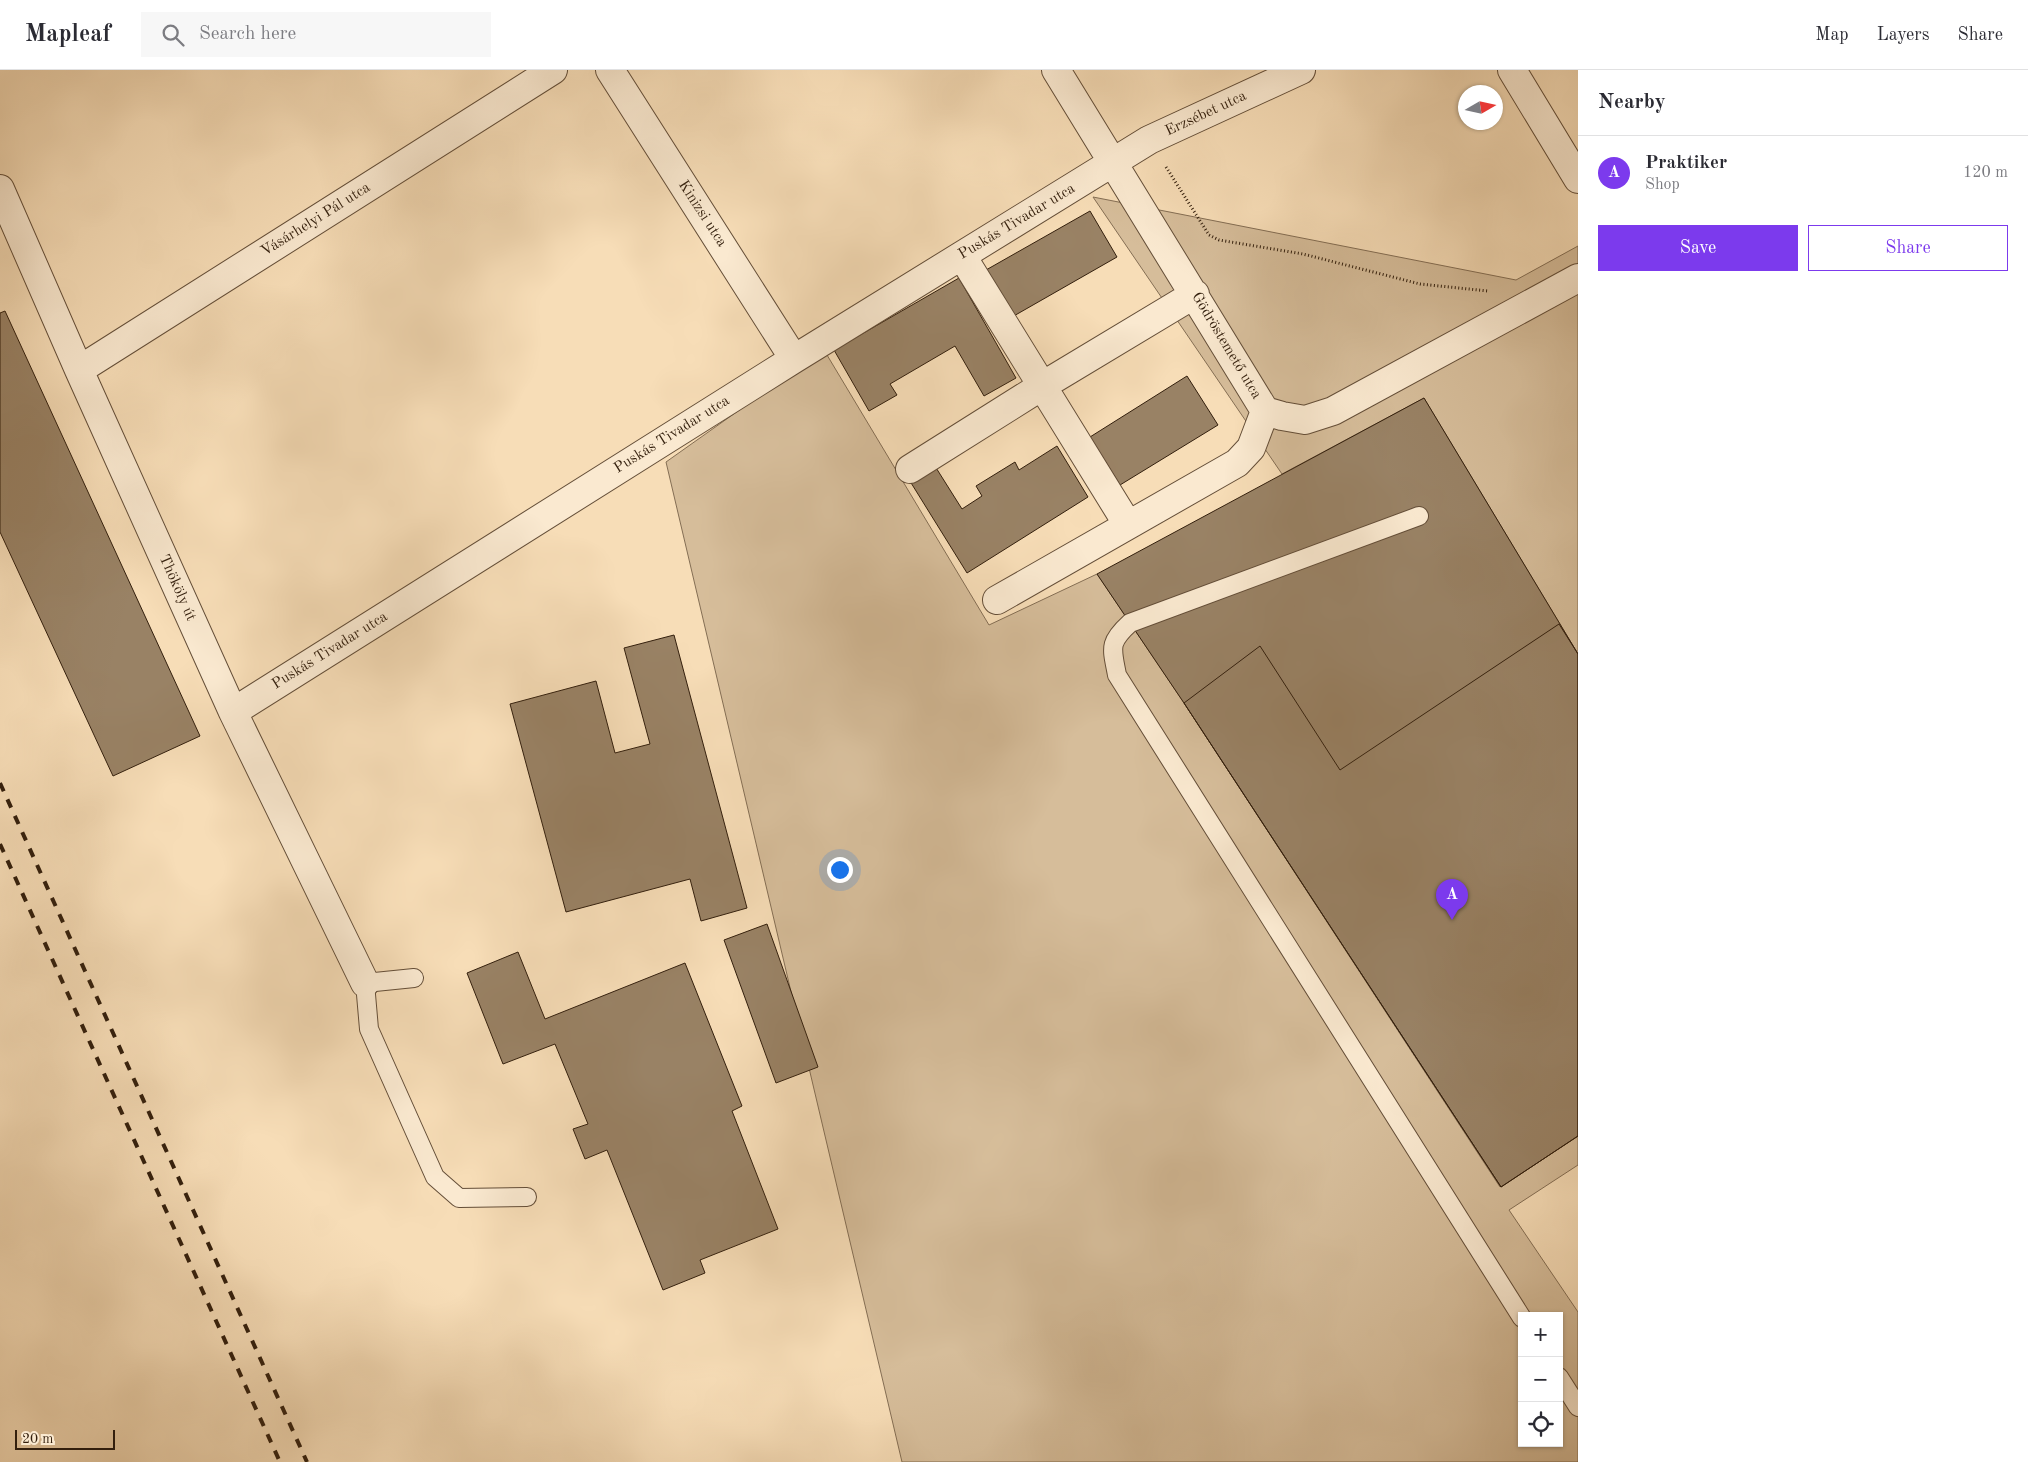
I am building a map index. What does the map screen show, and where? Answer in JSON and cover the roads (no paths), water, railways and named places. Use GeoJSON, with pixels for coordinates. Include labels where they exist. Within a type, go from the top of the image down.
{"type":"FeatureCollection","features":[{"type":"Feature","properties":{"kind":"street","name":"Vásárhelyi Pál utca"},"geometry":{"type":"LineString","coordinates":[[78,370],[553,70]]}},
{"type":"Feature","properties":{"kind":"street","name":"Kinizsi utca"},"geometry":{"type":"LineString","coordinates":[[610,70],[794,359]]}},
{"type":"Feature","properties":{"kind":"street","name":"Gödröstemető utca"},"geometry":{"type":"LineString","coordinates":[[1056,70],[1265,411],[1305,420],[1334,411],[1578,278]]}},
{"type":"Feature","properties":{"kind":"street","name":"Erzsébet utca"},"geometry":{"type":"LineString","coordinates":[[1114,163],[1149,140],[1301,70]]}},
{"type":"Feature","properties":{"kind":"street"},"geometry":{"type":"LineString","coordinates":[[1512,70],[1578,179]]}},
{"type":"Feature","properties":{"kind":"street","name":"Puskás Tivadar utca"},"geometry":{"type":"LineString","coordinates":[[233,712],[794,359],[1114,163]]}},
{"type":"Feature","properties":{"kind":"street","name":"Thököly út"},"geometry":{"type":"LineString","coordinates":[[0,189],[78,370],[233,712],[365,984]]}},
{"type":"Feature","properties":{"kind":"street"},"geometry":{"type":"LineString","coordinates":[[962,256],[1128,525]]}},
{"type":"Feature","properties":{"kind":"street"},"geometry":{"type":"LineString","coordinates":[[910,469],[1042,386],[1195,294]]}},
{"type":"Feature","properties":{"kind":"street"},"geometry":{"type":"LineString","coordinates":[[997,600],[1236,463],[1252,448],[1265,411]]}},
{"type":"Feature","properties":{"kind":"lane"},"geometry":{"type":"LineString","coordinates":[[1419,516],[1130,623],[1118,634],[1112,646],[1117,675],[1518,1312]]}},
{"type":"Feature","properties":{"kind":"lane"},"geometry":{"type":"LineString","coordinates":[[414,978],[365,984],[369,1029],[435,1177],[459,1198],[527,1197]]}},
{"type":"Feature","properties":{"kind":"lane"},"geometry":{"type":"LineString","coordinates":[[1563,1383],[1578,1407]]}},
{"type":"Feature","properties":{"kind":"railway"},"geometry":{"type":"LineString","coordinates":[[0,783],[307,1462]]}},
{"type":"Feature","properties":{"kind":"railway"},"geometry":{"type":"LineString","coordinates":[[0,844],[280,1462]]}},
{"type":"Feature","properties":{"kind":"place","name":"Praktiker"},"geometry":{"type":"Point","coordinates":[1452,920]}}]}
